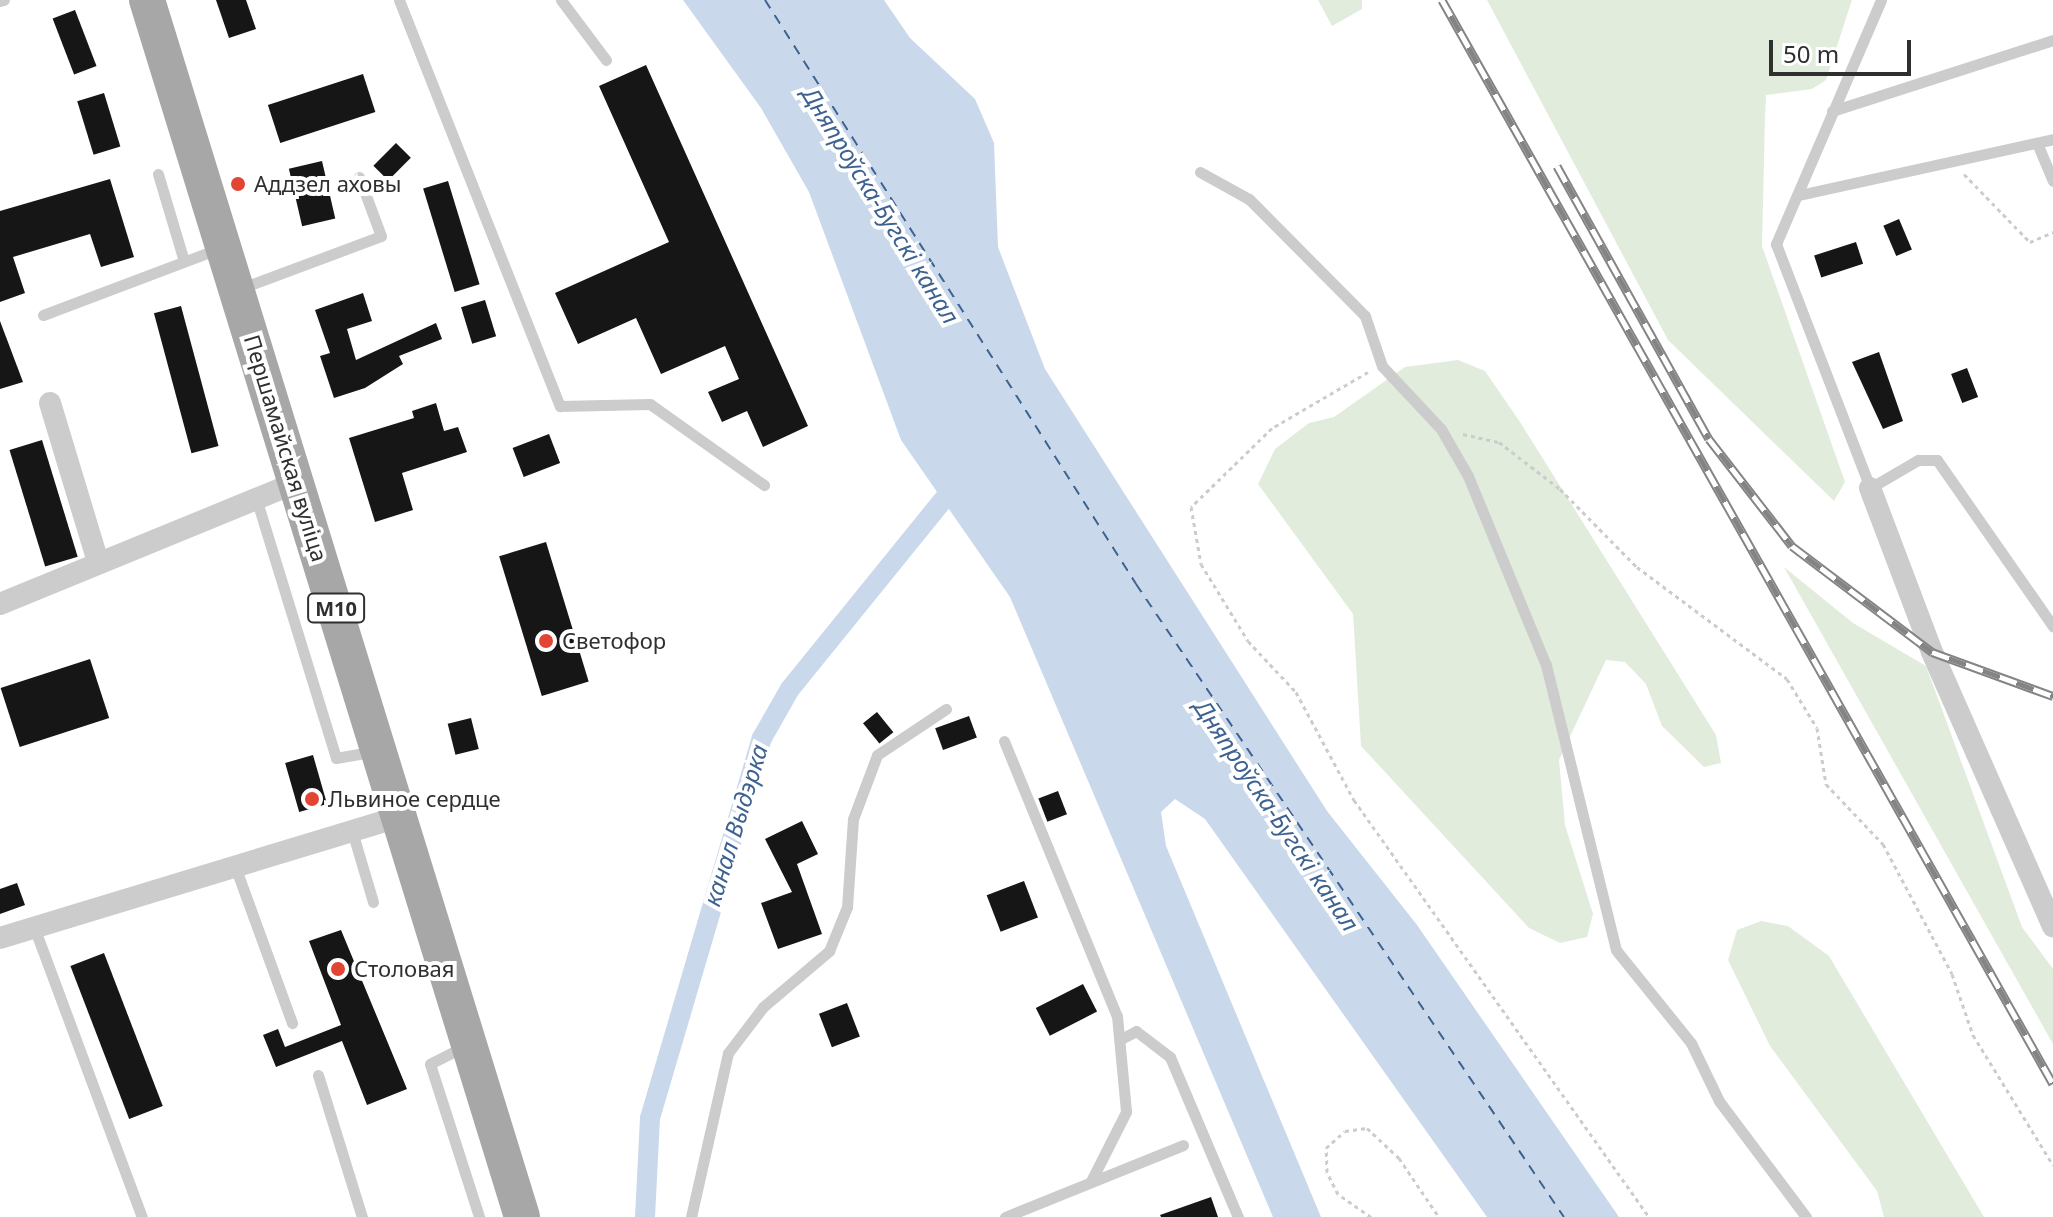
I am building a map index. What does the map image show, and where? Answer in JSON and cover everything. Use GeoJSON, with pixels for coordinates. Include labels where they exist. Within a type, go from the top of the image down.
{"type":"FeatureCollection","features":[{"type":"Feature","properties":{"kind":"main road","name":"Першамайская вуліца"},"geometry":{"type":"LineString","coordinates":[[147,0],[401,816],[522,1217]]}},
{"type":"Feature","properties":{"kind":"street"},"geometry":{"type":"LineString","coordinates":[[50,403],[98,562]]}},
{"type":"Feature","properties":{"kind":"street"},"geometry":{"type":"LineString","coordinates":[[0,604],[297,482]]}},
{"type":"Feature","properties":{"kind":"street"},"geometry":{"type":"LineString","coordinates":[[1870,488],[1932,652],[2053,926]]}},
{"type":"Feature","properties":{"kind":"street"},"geometry":{"type":"LineString","coordinates":[[0,938],[236,869],[401,816]]}},
{"type":"Feature","properties":{"kind":"lane"},"geometry":{"type":"LineString","coordinates":[[399,0],[560,406],[650,404],[764,485]]}},
{"type":"Feature","properties":{"kind":"lane"},"geometry":{"type":"LineString","coordinates":[[561,0],[606,60]]}},
{"type":"Feature","properties":{"kind":"lane"},"geometry":{"type":"LineString","coordinates":[[1881,0],[1776,244],[1870,488],[1909,463],[1937,460],[1958,481],[2053,626]]}},
{"type":"Feature","properties":{"kind":"lane"},"geometry":{"type":"LineString","coordinates":[[1832,111],[2053,40]]}},
{"type":"Feature","properties":{"kind":"lane"},"geometry":{"type":"LineString","coordinates":[[1799,195],[2053,139]]}},
{"type":"Feature","properties":{"kind":"lane"},"geometry":{"type":"LineString","coordinates":[[2037,143],[2053,181]]}},
{"type":"Feature","properties":{"kind":"lane"},"geometry":{"type":"LineString","coordinates":[[1200,172],[1249,199],[1365,316],[1382,366],[1441,429],[1468,476],[1546,665],[1616,950],[1691,1043],[1719,1101],[1806,1217]]}},
{"type":"Feature","properties":{"kind":"lane"},"geometry":{"type":"LineString","coordinates":[[158,174],[184,261]]}},
{"type":"Feature","properties":{"kind":"lane"},"geometry":{"type":"LineString","coordinates":[[237,290],[381,236],[359,177]]}},
{"type":"Feature","properties":{"kind":"lane"},"geometry":{"type":"LineString","coordinates":[[43,315],[224,246]]}},
{"type":"Feature","properties":{"kind":"lane"},"geometry":{"type":"LineString","coordinates":[[256,497],[336,758],[379,750]]}},
{"type":"Feature","properties":{"kind":"lane"},"geometry":{"type":"LineString","coordinates":[[691,1217],[728,1053],[763,1007],[829,951],[847,907],[853,819],[871,766],[877,755],[946,709]]}},
{"type":"Feature","properties":{"kind":"lane"},"geometry":{"type":"LineString","coordinates":[[1004,741],[1121,1039],[1126,1112],[1091,1181]]}},
{"type":"Feature","properties":{"kind":"lane"},"geometry":{"type":"LineString","coordinates":[[352,831],[373,902]]}},
{"type":"Feature","properties":{"kind":"lane"},"geometry":{"type":"LineString","coordinates":[[236,869],[292,1023]]}},
{"type":"Feature","properties":{"kind":"lane"},"geometry":{"type":"LineString","coordinates":[[34,927],[142,1217]]}},
{"type":"Feature","properties":{"kind":"lane"},"geometry":{"type":"LineString","coordinates":[[1121,1039],[1136,1031],[1170,1057],[1238,1217]]}},
{"type":"Feature","properties":{"kind":"lane"},"geometry":{"type":"LineString","coordinates":[[469,1044],[430,1064],[479,1217]]}},
{"type":"Feature","properties":{"kind":"lane"},"geometry":{"type":"LineString","coordinates":[[318,1075],[362,1217]]}},
{"type":"Feature","properties":{"kind":"lane"},"geometry":{"type":"LineString","coordinates":[[1005,1217],[1183,1145]]}},
{"type":"Feature","properties":{"kind":"path"},"geometry":{"type":"LineString","coordinates":[[1958,161],[2030,242],[2053,232]]}},
{"type":"Feature","properties":{"kind":"path"},"geometry":{"type":"LineString","coordinates":[[1382,366],[1272,428],[1191,507],[1201,564],[1248,641],[1296,692],[1354,800],[1649,1217]]}},
{"type":"Feature","properties":{"kind":"path"},"geometry":{"type":"LineString","coordinates":[[1441,429],[1499,442],[1560,489],[1637,567],[1787,679],[1817,728],[1826,784],[1883,844],[1952,974],[1973,1035],[2053,1165]]}},
{"type":"Feature","properties":{"kind":"path"},"geometry":{"type":"LineString","coordinates":[[1371,1217],[1338,1194],[1327,1172],[1326,1148],[1345,1131],[1367,1128],[1388,1148],[1439,1217]]}},
{"type":"Feature","properties":{"kind":"green space"},"geometry":{"type":"Polygon","coordinates":[[[1318,0],[1362,0],[1362,9],[1332,26],[1318,0]]]}},
{"type":"Feature","properties":{"kind":"green space"},"geometry":{"type":"Polygon","coordinates":[[[1487,0],[1852,0],[1826,80],[1812,89],[1766,95],[1765,118],[1762,246],[1845,482],[1834,501],[1668,340],[1487,0]]]}},
{"type":"Feature","properties":{"kind":"green space"},"geometry":{"type":"Polygon","coordinates":[[[1458,360],[1485,371],[1520,422],[1716,735],[1721,763],[1704,767],[1662,726],[1646,684],[1625,662],[1606,660],[1559,760],[1565,825],[1593,914],[1587,937],[1560,943],[1529,928],[1361,746],[1353,614],[1258,484],[1275,449],[1309,423],[1334,417],[1405,367],[1458,360]]]}},
{"type":"Feature","properties":{"kind":"green space"},"geometry":{"type":"Polygon","coordinates":[[[1784,567],[1853,623],[1926,666],[2022,927],[2053,969],[2053,1044],[1784,567]]]}},
{"type":"Feature","properties":{"kind":"green space"},"geometry":{"type":"Polygon","coordinates":[[[1761,921],[1788,926],[1829,956],[1984,1217],[1884,1217],[1877,1191],[1770,1046],[1728,960],[1737,930],[1761,921]]]}},
{"type":"Feature","properties":{"kind":"water","name":"Дняпроўска-Бугскі канал"},"geometry":{"type":"Polygon","coordinates":[[[683,0],[884,0],[910,38],[975,99],[994,143],[998,247],[1045,369],[1327,811],[1417,925],[1619,1217],[1487,1217],[1205,819],[1175,799],[1161,812],[1166,846],[1321,1217],[1273,1217],[1010,597],[901,440],[809,192],[761,108],[683,0]]]}},
{"type":"Feature","properties":{"kind":"building"},"geometry":{"type":"Polygon","coordinates":[[[216,0],[246,0],[256,29],[229,38],[216,0]]]}},
{"type":"Feature","properties":{"kind":"building"},"geometry":{"type":"Polygon","coordinates":[[[75,10],[97,66],[74,75],[53,19],[75,10]]]}},
{"type":"Feature","properties":{"kind":"building"},"geometry":{"type":"Polygon","coordinates":[[[646,65],[808,426],[763,447],[747,411],[722,422],[708,392],[739,379],[725,346],[661,374],[636,318],[578,344],[555,293],[669,242],[599,86],[646,65]]]}},
{"type":"Feature","properties":{"kind":"building"},"geometry":{"type":"Polygon","coordinates":[[[363,74],[375,112],[280,143],[268,105],[363,74]]]}},
{"type":"Feature","properties":{"kind":"building"},"geometry":{"type":"Polygon","coordinates":[[[104,93],[120,147],[94,155],[77,101],[104,93]]]}},
{"type":"Feature","properties":{"kind":"building"},"geometry":{"type":"Polygon","coordinates":[[[396,143],[411,158],[388,180],[373,166],[396,143]]]}},
{"type":"Feature","properties":{"kind":"building"},"geometry":{"type":"Polygon","coordinates":[[[322,161],[335,218],[302,226],[289,169],[322,161]]]}},
{"type":"Feature","properties":{"kind":"building"},"geometry":{"type":"Polygon","coordinates":[[[110,179],[134,257],[101,267],[90,234],[13,257],[25,293],[0,302],[0,211],[110,179]]]}},
{"type":"Feature","properties":{"kind":"building"},"geometry":{"type":"Polygon","coordinates":[[[448,181],[480,284],[455,292],[423,189],[448,181]]]}},
{"type":"Feature","properties":{"kind":"building"},"geometry":{"type":"Polygon","coordinates":[[[1899,219],[1912,249],[1896,256],[1883,226],[1899,219]]]}},
{"type":"Feature","properties":{"kind":"building"},"geometry":{"type":"Polygon","coordinates":[[[1856,242],[1863,264],[1821,277],[1814,256],[1856,242]]]}},
{"type":"Feature","properties":{"kind":"building"},"geometry":{"type":"Polygon","coordinates":[[[363,293],[372,321],[347,329],[356,360],[436,323],[442,339],[399,356],[403,364],[365,388],[334,398],[320,356],[330,353],[315,310],[363,293]]]}},
{"type":"Feature","properties":{"kind":"building"},"geometry":{"type":"Polygon","coordinates":[[[485,300],[496,336],[472,344],[461,307],[485,300]]]}},
{"type":"Feature","properties":{"kind":"building"},"geometry":{"type":"Polygon","coordinates":[[[181,306],[219,446],[191,453],[154,313],[181,306]]]}},
{"type":"Feature","properties":{"kind":"building"},"geometry":{"type":"Polygon","coordinates":[[[0,321],[23,382],[0,389],[0,321]]]}},
{"type":"Feature","properties":{"kind":"building"},"geometry":{"type":"Polygon","coordinates":[[[1879,352],[1903,421],[1883,429],[1852,362],[1879,352]]]}},
{"type":"Feature","properties":{"kind":"building"},"geometry":{"type":"Polygon","coordinates":[[[1967,368],[1978,397],[1962,403],[1951,374],[1967,368]]]}},
{"type":"Feature","properties":{"kind":"building"},"geometry":{"type":"Polygon","coordinates":[[[436,403],[444,431],[458,427],[467,452],[402,473],[413,510],[375,522],[349,438],[414,418],[412,411],[436,403]]]}},
{"type":"Feature","properties":{"kind":"building"},"geometry":{"type":"Polygon","coordinates":[[[549,434],[560,463],[524,477],[513,448],[549,434]]]}},
{"type":"Feature","properties":{"kind":"building"},"geometry":{"type":"Polygon","coordinates":[[[42,440],[78,557],[45,567],[9,450],[42,440]]]}},
{"type":"Feature","properties":{"kind":"building"},"geometry":{"type":"Polygon","coordinates":[[[546,542],[589,682],[542,696],[499,556],[546,542]]]}},
{"type":"Feature","properties":{"kind":"building"},"geometry":{"type":"Polygon","coordinates":[[[90,659],[109,718],[20,747],[1,688],[90,659]]]}},
{"type":"Feature","properties":{"kind":"building"},"geometry":{"type":"Polygon","coordinates":[[[877,712],[893,732],[879,744],[863,723],[877,712]]]}},
{"type":"Feature","properties":{"kind":"building"},"geometry":{"type":"Polygon","coordinates":[[[969,716],[977,738],[943,750],[935,728],[969,716]]]}},
{"type":"Feature","properties":{"kind":"building"},"geometry":{"type":"Polygon","coordinates":[[[471,718],[479,749],[455,755],[448,724],[471,718]]]}},
{"type":"Feature","properties":{"kind":"building"},"geometry":{"type":"Polygon","coordinates":[[[313,755],[327,804],[299,812],[285,763],[313,755]]]}},
{"type":"Feature","properties":{"kind":"building"},"geometry":{"type":"Polygon","coordinates":[[[1058,791],[1067,814],[1047,822],[1038,799],[1058,791]]]}},
{"type":"Feature","properties":{"kind":"building"},"geometry":{"type":"Polygon","coordinates":[[[802,821],[818,854],[797,864],[822,934],[778,949],[761,903],[792,892],[765,839],[802,821]]]}},
{"type":"Feature","properties":{"kind":"building"},"geometry":{"type":"Polygon","coordinates":[[[1024,881],[1038,917],[1001,932],[987,895],[1024,881]]]}},
{"type":"Feature","properties":{"kind":"building"},"geometry":{"type":"Polygon","coordinates":[[[17,883],[25,905],[0,914],[0,889],[17,883]]]}},
{"type":"Feature","properties":{"kind":"building"},"geometry":{"type":"Polygon","coordinates":[[[341,930],[407,1089],[367,1105],[342,1041],[276,1067],[263,1035],[278,1029],[285,1047],[341,1025],[309,941],[341,930]]]}},
{"type":"Feature","properties":{"kind":"building"},"geometry":{"type":"Polygon","coordinates":[[[104,953],[163,1106],[129,1119],[70,966],[104,953]]]}},
{"type":"Feature","properties":{"kind":"building"},"geometry":{"type":"Polygon","coordinates":[[[1083,984],[1097,1012],[1050,1036],[1036,1008],[1083,984]]]}},
{"type":"Feature","properties":{"kind":"building"},"geometry":{"type":"Polygon","coordinates":[[[847,1003],[860,1037],[832,1047],[819,1014],[847,1003]]]}},
{"type":"Feature","properties":{"kind":"building"},"geometry":{"type":"Polygon","coordinates":[[[1211,1197],[1218,1217],[1160,1215],[1211,1197]]]}},
{"type":"Feature","properties":{"kind":"waterway","name":"канал Выдэрка"},"geometry":{"type":"LineString","coordinates":[[645,1217],[650,1118],[762,738],[790,689],[959,480]]}},
{"type":"Feature","properties":{"kind":"ferry route"},"geometry":{"type":"LineString","coordinates":[[765,0],[1136,584],[1564,1217]]}},
{"type":"Feature","properties":{"kind":"railway"},"geometry":{"type":"LineString","coordinates":[[1442,0],[2053,1084]]}},
{"type":"Feature","properties":{"kind":"railway"},"geometry":{"type":"LineString","coordinates":[[1557,166],[1709,439],[1792,546],[1932,652],[2053,696]]}},
{"type":"Feature","properties":{"kind":"place","name":"Аддзел аховы"},"geometry":{"type":"Point","coordinates":[238,184]}},
{"type":"Feature","properties":{"kind":"place","name":"Светофор"},"geometry":{"type":"Point","coordinates":[546,641]}},
{"type":"Feature","properties":{"kind":"place","name":"Львиное сердце"},"geometry":{"type":"Point","coordinates":[312,799]}},
{"type":"Feature","properties":{"kind":"place","name":"Столовая"},"geometry":{"type":"Point","coordinates":[338,969]}}]}
